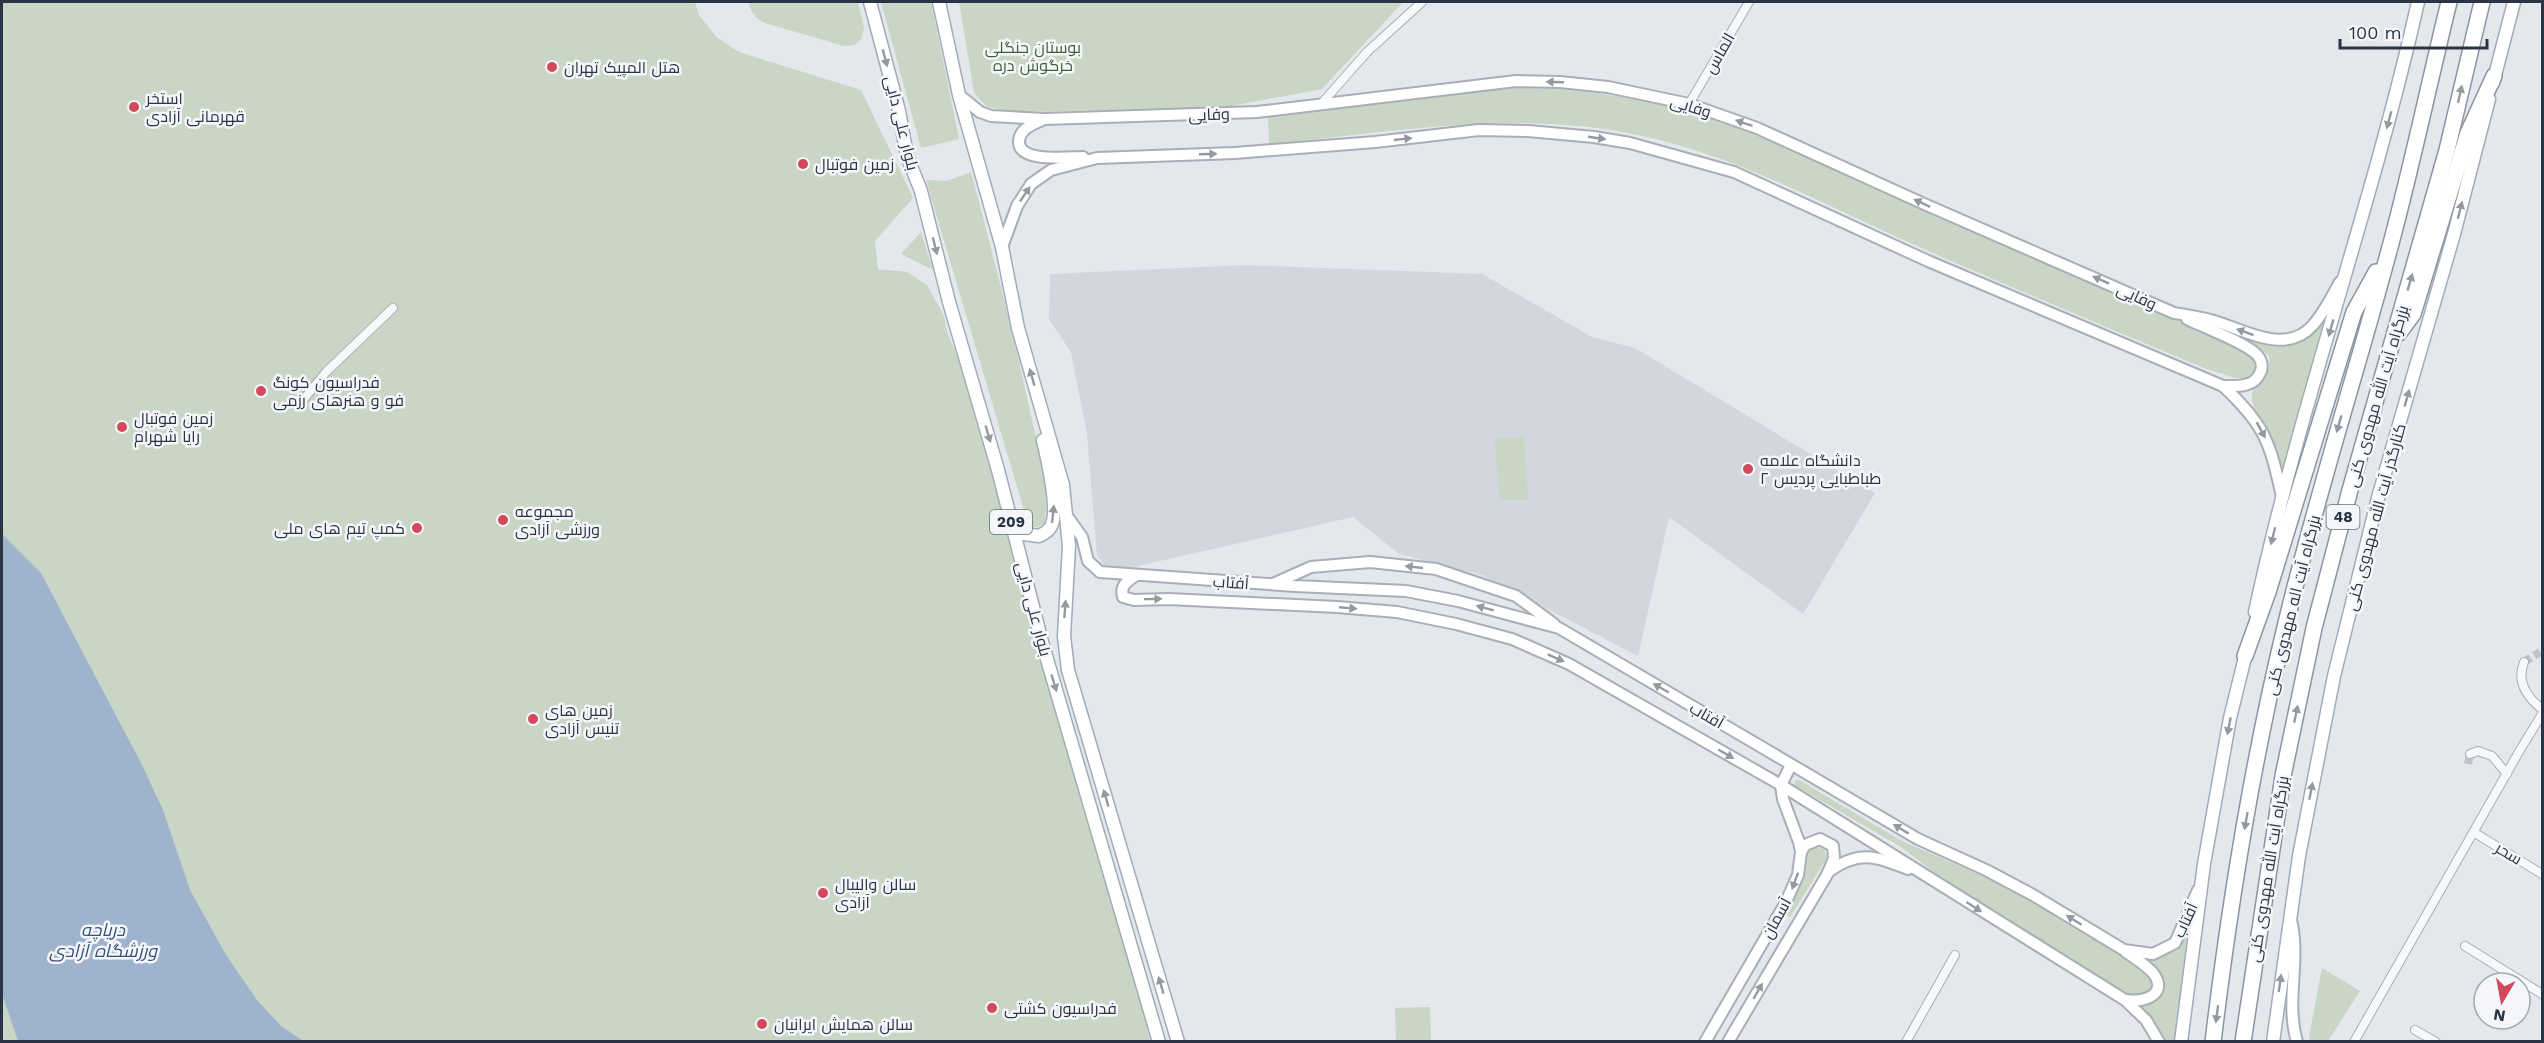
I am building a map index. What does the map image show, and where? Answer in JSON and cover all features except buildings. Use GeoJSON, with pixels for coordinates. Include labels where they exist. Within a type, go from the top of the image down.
{"type":"FeatureCollection","features":[{"type":"Feature","properties":{"kind":"highway","name":"بزرگراه آیت اله مهدوی کنی"},"geometry":{"type":"LineString","coordinates":[[2213,1041],[2238,867],[2266,714],[2287,620],[2326,469],[2391,246],[2449,2]]}},
{"type":"Feature","properties":{"kind":"highway","name":"بزرگراه آیت الله مهدوی کنی"},"geometry":{"type":"LineString","coordinates":[[2242,1041],[2283,776],[2314,628],[2350,490],[2447,150],[2482,2]]}},
{"type":"Feature","properties":{"kind":"highway"},"geometry":{"type":"LineString","coordinates":[[2392,343],[2413,314],[2468,133],[2494,76]]}},
{"type":"Feature","properties":{"kind":"highway"},"geometry":{"type":"LineString","coordinates":[[2246,656],[2272,581],[2354,312],[2391,246]]}},
{"type":"Feature","properties":{"kind":"main road","name":"بلوار علی دایی"},"geometry":{"type":"LineString","coordinates":[[870,2],[899,111],[907,156],[921,191],[1042,642],[1159,1041]]}},
{"type":"Feature","properties":{"kind":"main road","name":"بلوار علی دایی"},"geometry":{"type":"LineString","coordinates":[[939,2],[959,95],[1002,247],[1018,328],[1063,486],[1070,546],[1064,636],[1068,670],[1178,1041]]}},
{"type":"Feature","properties":{"kind":"main road"},"geometry":{"type":"LineString","coordinates":[[2181,1041],[2201,881],[2230,718],[2302,422],[2372,185],[2418,2]]}},
{"type":"Feature","properties":{"kind":"main road","name":"کنارگذر آیت الله مهدوی کنی"},"geometry":{"type":"LineString","coordinates":[[2273,1041],[2299,856],[2356,581],[2454,234],[2514,2]]}},
{"type":"Feature","properties":{"kind":"main road"},"geometry":{"type":"LineString","coordinates":[[1012,525],[1024,534],[1039,537],[1050,529],[1054,520],[1040,405]]}},
{"type":"Feature","properties":{"kind":"street"},"geometry":{"type":"LineString","coordinates":[[1322,103],[1367,52],[1422,2]]}},
{"type":"Feature","properties":{"kind":"street","name":"الماس"},"geometry":{"type":"LineString","coordinates":[[1689,104],[1749,2]]}},
{"type":"Feature","properties":{"kind":"street","name":"وفایی"},"geometry":{"type":"LineString","coordinates":[[959,95],[980,111],[991,116],[1045,119],[1229,113],[1516,81],[1560,81],[1608,87],[1689,104],[1768,133],[2174,313],[2213,320],[2267,339],[2291,339],[2313,326],[2349,266]]}},
{"type":"Feature","properties":{"kind":"street"},"geometry":{"type":"LineString","coordinates":[[1045,119],[1022,130],[1018,138],[1019,147],[1025,154],[1038,157],[1098,158],[1235,153],[1375,142],[1479,130],[1572,135],[1630,143],[1734,172],[1929,261],[2223,386],[2249,410],[2262,430],[2271,449],[2282,500]]}},
{"type":"Feature","properties":{"kind":"street"},"geometry":{"type":"LineString","coordinates":[[1002,247],[1017,206],[1031,184],[1051,170],[1098,158]]}},
{"type":"Feature","properties":{"kind":"street"},"geometry":{"type":"LineString","coordinates":[[303,400],[327,371],[393,308]]}},
{"type":"Feature","properties":{"kind":"street"},"geometry":{"type":"LineString","coordinates":[[2174,313],[2251,349],[2259,357],[2262,368],[2258,378],[2250,385],[2223,386]]}},
{"type":"Feature","properties":{"kind":"street","name":"آفتاب"},"geometry":{"type":"LineString","coordinates":[[1067,516],[1082,537],[1088,561],[1100,572],[1270,585],[1406,591],[1458,601],[1561,630],[1918,839],[1986,870],[2033,895],[2124,950],[2153,954],[2175,943],[2201,881]]}},
{"type":"Feature","properties":{"kind":"street"},"geometry":{"type":"LineString","coordinates":[[1270,585],[1311,567],[1370,562],[1436,569],[1516,596],[1561,630]]}},
{"type":"Feature","properties":{"kind":"street","name":"آفتاب"},"geometry":{"type":"LineString","coordinates":[[1135,576],[1125,582],[1121,591],[1123,597],[1397,612],[1456,624],[1512,639],[1569,664],[1781,785],[2125,1000],[2146,1020],[2159,1041]]}},
{"type":"Feature","properties":{"kind":"street"},"geometry":{"type":"LineString","coordinates":[[2524,662],[2521,669],[2528,697],[2542,709]]}},
{"type":"Feature","properties":{"kind":"street"},"geometry":{"type":"LineString","coordinates":[[2354,1041],[2542,714]]}},
{"type":"Feature","properties":{"kind":"street"},"geometry":{"type":"LineString","coordinates":[[2470,754],[2478,751],[2492,756],[2507,774]]}},
{"type":"Feature","properties":{"kind":"street"},"geometry":{"type":"LineString","coordinates":[[1781,785],[1791,765]]}},
{"type":"Feature","properties":{"kind":"street","name":"آسمان"},"geometry":{"type":"LineString","coordinates":[[1705,1041],[1785,904],[1798,875],[1801,852],[1781,785]]}},
{"type":"Feature","properties":{"kind":"street","name":"سحر"},"geometry":{"type":"LineString","coordinates":[[2475,833],[2542,874]]}},
{"type":"Feature","properties":{"kind":"street"},"geometry":{"type":"LineString","coordinates":[[1801,852],[1805,845],[1813,840],[1820,839],[1830,843],[1833,846],[1834,858],[1828,873]]}},
{"type":"Feature","properties":{"kind":"street"},"geometry":{"type":"LineString","coordinates":[[1828,873],[1844,861],[1863,857],[1881,859],[1925,875]]}},
{"type":"Feature","properties":{"kind":"street","name":"آسمان"},"geometry":{"type":"LineString","coordinates":[[1728,1041],[1828,873]]}},
{"type":"Feature","properties":{"kind":"street"},"geometry":{"type":"LineString","coordinates":[[2290,918],[2295,937],[2292,1017],[2297,1041]]}},
{"type":"Feature","properties":{"kind":"street"},"geometry":{"type":"LineString","coordinates":[[2465,946],[2542,994]]}},
{"type":"Feature","properties":{"kind":"street"},"geometry":{"type":"LineString","coordinates":[[2124,950],[2151,971],[2156,978],[2157,985],[2150,998],[2143,1002],[2125,1000]]}},
{"type":"Feature","properties":{"kind":"street"},"geometry":{"type":"LineString","coordinates":[[1906,1041],[1955,955]]}},
{"type":"Feature","properties":{"kind":"street"},"geometry":{"type":"LineString","coordinates":[[2415,1030],[2436,1041]]}},
{"type":"Feature","properties":{"kind":"shaded area"},"geometry":{"type":"Polygon","coordinates":[[[1246,265],[1482,274],[1592,337],[1635,348],[1875,493],[1803,614],[1669,517],[1638,656],[1482,575],[1399,554],[1353,517],[1129,568],[1106,567],[1097,555],[1087,434],[1071,352],[1049,319],[1050,274],[1246,265]]]}},
{"type":"Feature","properties":{"kind":"green space","name":"مجموعه ورزشی آزادی"},"geometry":{"type":"Polygon","coordinates":[[[2,2],[695,2],[699,15],[716,37],[739,52],[861,90],[913,198],[875,241],[878,269],[907,272],[927,285],[944,316],[947,332],[971,389],[1038,652],[1143,1010],[1150,1041],[2,1041],[2,2]]]}},
{"type":"Feature","properties":{"kind":"green space"},"geometry":{"type":"Polygon","coordinates":[[[749,2],[858,2],[864,27],[862,38],[854,45],[844,46],[765,23],[754,15],[749,2]]]}},
{"type":"Feature","properties":{"kind":"green space"},"geometry":{"type":"Polygon","coordinates":[[[881,2],[931,2],[959,139],[921,148],[881,2]]]}},
{"type":"Feature","properties":{"kind":"green space","name":"بوستان جنگلی خرگوش دره"},"geometry":{"type":"Polygon","coordinates":[[[959,2],[1403,2],[1322,89],[1220,108],[1010,112],[986,106],[974,93],[959,2]]]}},
{"type":"Feature","properties":{"kind":"green space"},"geometry":{"type":"Polygon","coordinates":[[[1505,88],[1569,90],[1631,98],[1693,113],[1754,133],[1898,199],[2216,335],[2246,350],[2251,355],[2255,361],[2252,376],[2245,379],[2235,378],[2204,368],[1937,255],[1786,185],[1711,156],[1632,134],[1589,127],[1549,124],[1469,124],[1269,144],[1268,116],[1505,88]]]}},
{"type":"Feature","properties":{"kind":"green space"},"geometry":{"type":"Polygon","coordinates":[[[971,172],[1009,321],[1042,467],[1046,495],[1045,523],[1037,527],[1029,527],[926,180],[947,181],[971,172]]]}},
{"type":"Feature","properties":{"kind":"green space"},"geometry":{"type":"Polygon","coordinates":[[[921,232],[933,270],[901,254],[921,232]]]}},
{"type":"Feature","properties":{"kind":"green space"},"geometry":{"type":"Polygon","coordinates":[[[2330,306],[2281,485],[2266,434],[2252,400],[2253,392],[2265,378],[2269,356],[2256,345],[2214,327],[2261,343],[2286,346],[2297,343],[2308,336],[2330,306]]]}},
{"type":"Feature","properties":{"kind":"green space"},"geometry":{"type":"Polygon","coordinates":[[[1524,437],[1528,500],[1499,500],[1495,439],[1524,437]]]}},
{"type":"Feature","properties":{"kind":"green space"},"geometry":{"type":"Polygon","coordinates":[[[1795,780],[1799,780],[1900,840],[2015,890],[2140,967],[2151,980],[2148,994],[2129,997],[1982,909],[1901,847],[1794,785],[1795,780]]]}},
{"type":"Feature","properties":{"kind":"green space"},"geometry":{"type":"Polygon","coordinates":[[[1813,847],[1824,849],[1827,858],[1790,917],[1785,915],[1805,876],[1808,853],[1813,847]]]}},
{"type":"Feature","properties":{"kind":"green space"},"geometry":{"type":"Polygon","coordinates":[[[2191,913],[2175,1041],[2164,1041],[2157,1027],[2140,1007],[2159,997],[2161,990],[2160,979],[2155,969],[2141,957],[2184,935],[2191,913]]]}},
{"type":"Feature","properties":{"kind":"green space"},"geometry":{"type":"Polygon","coordinates":[[[2322,968],[2360,991],[2328,1041],[2310,1041],[2309,1037],[2322,968]]]}},
{"type":"Feature","properties":{"kind":"green space"},"geometry":{"type":"Polygon","coordinates":[[[1430,1007],[1431,1041],[1396,1041],[1395,1008],[1430,1007]]]}},
{"type":"Feature","properties":{"kind":"water","name":"دریاچه ورزشگاه آزادی"},"geometry":{"type":"Polygon","coordinates":[[[2,534],[41,573],[142,765],[163,810],[190,890],[226,955],[257,1000],[280,1025],[303,1041],[18,1041],[2,994],[2,534]]]}},
{"type":"Feature","properties":{"kind":"tunnel"},"geometry":{"type":"LineString","coordinates":[[2524,662],[2540,652]]}},
{"type":"Feature","properties":{"kind":"tunnel"},"geometry":{"type":"LineString","coordinates":[[2468,764],[2470,754]]}},
{"type":"Feature","properties":{"kind":"place","name":"هتل المپیک تهران"},"geometry":{"type":"Point","coordinates":[552,67]}},
{"type":"Feature","properties":{"kind":"place","name":"استخر قهرمانی آزادی"},"geometry":{"type":"Point","coordinates":[134,107]}},
{"type":"Feature","properties":{"kind":"place","name":"زمین فوتبال"},"geometry":{"type":"Point","coordinates":[803,164]}},
{"type":"Feature","properties":{"kind":"place","name":"فدراسیون کونگ فو و هنرهای رزمی"},"geometry":{"type":"Point","coordinates":[261,391]}},
{"type":"Feature","properties":{"kind":"place","name":"زمین فوتبال رایا شهرام"},"geometry":{"type":"Point","coordinates":[122,427]}},
{"type":"Feature","properties":{"kind":"place","name":"دانشگاه علامه طباطبایی پردیس ۲"},"geometry":{"type":"Point","coordinates":[1748,469]}},
{"type":"Feature","properties":{"kind":"place","name":"مجموعه ورزشی آزادی"},"geometry":{"type":"Point","coordinates":[503,520]}},
{"type":"Feature","properties":{"kind":"place","name":"کمپ تیم های ملی"},"geometry":{"type":"Point","coordinates":[417,528]}},
{"type":"Feature","properties":{"kind":"place","name":"زمین های تنیس آزادی"},"geometry":{"type":"Point","coordinates":[533,719]}},
{"type":"Feature","properties":{"kind":"place","name":"سالن والیبال آزادی"},"geometry":{"type":"Point","coordinates":[823,893]}},
{"type":"Feature","properties":{"kind":"place","name":"فدراسیون کشتی"},"geometry":{"type":"Point","coordinates":[992,1008]}},
{"type":"Feature","properties":{"kind":"place","name":"سالن همایش ایرانیان"},"geometry":{"type":"Point","coordinates":[762,1024]}}]}
